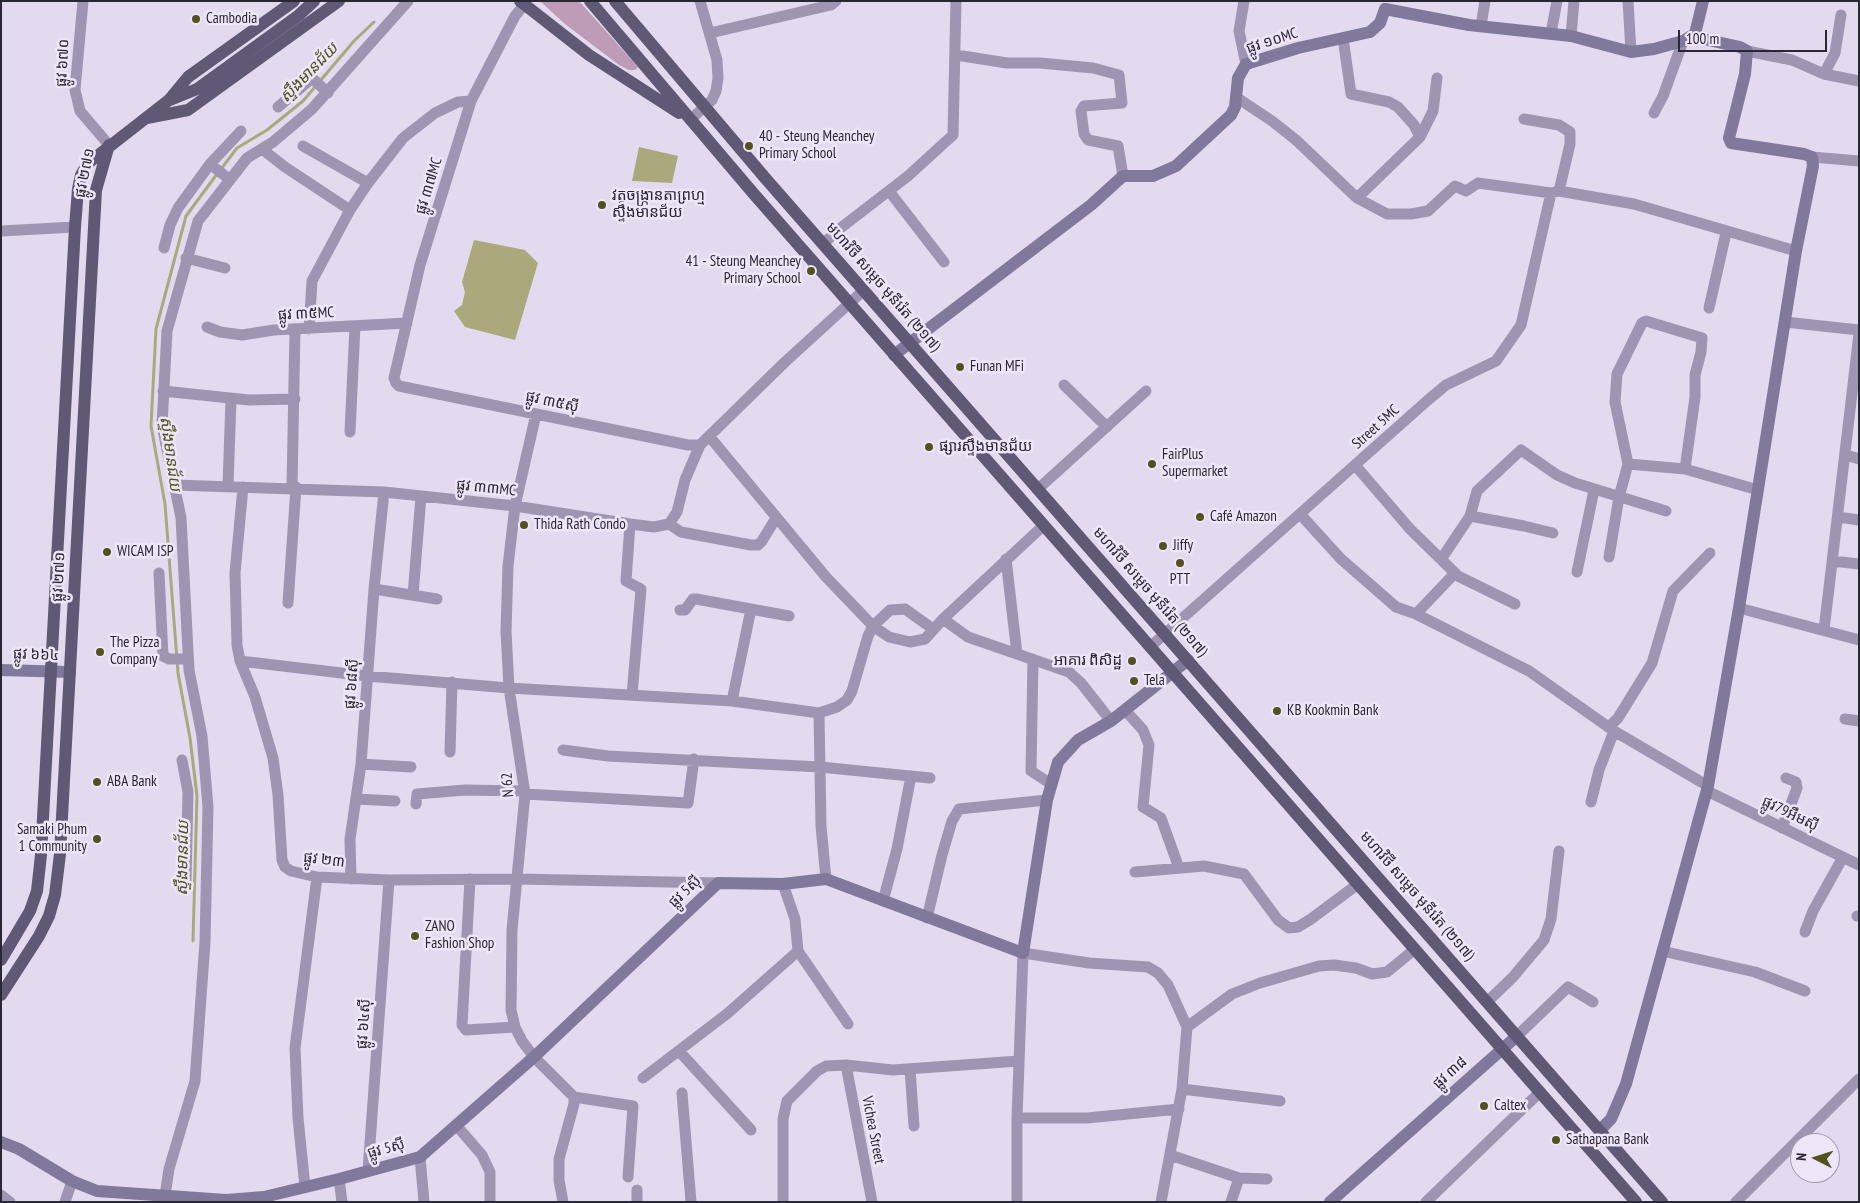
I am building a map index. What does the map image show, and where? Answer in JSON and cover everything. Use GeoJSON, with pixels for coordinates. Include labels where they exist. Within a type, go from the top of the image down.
{"type":"FeatureCollection","features":[{"type":"Feature","properties":{"kind":"main road"},"geometry":{"type":"LineString","coordinates":[[269,20],[284,1]]}},
{"type":"Feature","properties":{"kind":"main road"},"geometry":{"type":"LineString","coordinates":[[109,145],[169,100],[188,77],[294,1]]}},
{"type":"Feature","properties":{"kind":"main road"},"geometry":{"type":"LineString","coordinates":[[169,100],[198,89],[268,38],[314,1]]}},
{"type":"Feature","properties":{"kind":"main road"},"geometry":{"type":"LineString","coordinates":[[144,119],[188,110],[339,1]]}},
{"type":"Feature","properties":{"kind":"main road"},"geometry":{"type":"LineString","coordinates":[[590,1],[690,120],[894,355],[1636,1202]]}},
{"type":"Feature","properties":{"kind":"main road","name":"មហាវិថី សម្តេច មុនីរ៉េត (២១៧)"},"geometry":{"type":"LineString","coordinates":[[615,1],[823,244],[1662,1202]]}},
{"type":"Feature","properties":{"kind":"main road"},"geometry":{"type":"LineString","coordinates":[[522,3],[589,55],[690,120]]}},
{"type":"Feature","properties":{"kind":"main road","name":"ផ្លូវ ២៧១"},"geometry":{"type":"LineString","coordinates":[[1,960],[30,911],[37,891],[41,855],[78,189],[81,175],[87,164],[109,145]]}},
{"type":"Feature","properties":{"kind":"main road","name":"ផ្លូវ ២៧១"},"geometry":{"type":"LineString","coordinates":[[1,995],[39,936],[49,916],[55,895],[60,854],[96,190],[109,145]]}},
{"type":"Feature","properties":{"kind":"street","name":"ផ្លូវ ៦៧០"},"geometry":{"type":"LineString","coordinates":[[83,1],[75,90],[80,111],[109,145]]}},
{"type":"Feature","properties":{"kind":"street"},"geometry":{"type":"LineString","coordinates":[[164,248],[170,225],[178,208],[219,172],[262,149],[299,120],[322,88],[364,49],[408,1]]}},
{"type":"Feature","properties":{"kind":"street"},"geometry":{"type":"LineString","coordinates":[[690,120],[712,100],[718,78],[717,60],[700,1]]}},
{"type":"Feature","properties":{"kind":"street"},"geometry":{"type":"LineString","coordinates":[[710,33],[831,5],[836,1]]}},
{"type":"Feature","properties":{"kind":"street"},"geometry":{"type":"LineString","coordinates":[[823,244],[934,154],[953,134],[956,1]]}},
{"type":"Feature","properties":{"kind":"street"},"geometry":{"type":"LineString","coordinates":[[1244,1],[1240,31],[1246,64]]}},
{"type":"Feature","properties":{"kind":"street"},"geometry":{"type":"LineString","coordinates":[[1481,26],[1485,1]]}},
{"type":"Feature","properties":{"kind":"street"},"geometry":{"type":"LineString","coordinates":[[1551,33],[1556,1]]}},
{"type":"Feature","properties":{"kind":"street"},"geometry":{"type":"LineString","coordinates":[[1571,36],[1574,1]]}},
{"type":"Feature","properties":{"kind":"street"},"geometry":{"type":"LineString","coordinates":[[1628,1],[1631,52]]}},
{"type":"Feature","properties":{"kind":"street"},"geometry":{"type":"LineString","coordinates":[[1703,1],[1695,34],[1699,38],[1740,47],[1747,51],[1792,60],[1824,74],[1859,81]]}},
{"type":"Feature","properties":{"kind":"street","name":"ផ្លូវ ៣៧MC"},"geometry":{"type":"LineString","coordinates":[[399,386],[394,378],[420,265],[471,101],[522,3]]}},
{"type":"Feature","properties":{"kind":"street","name":"ផ្លូវ ១០MC"},"geometry":{"type":"LineString","coordinates":[[1123,176],[1153,176],[1176,166],[1232,115],[1236,107],[1238,78],[1246,64],[1370,32],[1380,23],[1386,5],[1481,26],[1571,36],[1631,52],[1654,49],[1683,41],[1695,34]]}},
{"type":"Feature","properties":{"kind":"street"},"geometry":{"type":"LineString","coordinates":[[1824,74],[1836,54],[1841,15]]}},
{"type":"Feature","properties":{"kind":"street"},"geometry":{"type":"LineString","coordinates":[[1343,38],[1351,94],[1389,102],[1398,106],[1414,125],[1420,137]]}},
{"type":"Feature","properties":{"kind":"street"},"geometry":{"type":"LineString","coordinates":[[1654,113],[1663,96],[1683,41]]}},
{"type":"Feature","properties":{"kind":"street"},"geometry":{"type":"LineString","coordinates":[[1747,51],[1745,74],[1729,138],[1731,143],[1812,157],[1859,161]]}},
{"type":"Feature","properties":{"kind":"street"},"geometry":{"type":"LineString","coordinates":[[894,355],[1091,205],[1123,176],[1118,146],[1088,140],[1084,134],[1081,111],[1084,106],[1122,104],[1119,75],[1093,68],[1040,63],[1007,63],[956,55]]}},
{"type":"Feature","properties":{"kind":"street"},"geometry":{"type":"LineString","coordinates":[[278,107],[312,78],[322,88]]}},
{"type":"Feature","properties":{"kind":"street"},"geometry":{"type":"LineString","coordinates":[[1357,198],[1420,137],[1434,111],[1437,78]]}},
{"type":"Feature","properties":{"kind":"street"},"geometry":{"type":"LineString","coordinates":[[1236,98],[1272,120],[1357,198],[1387,214],[1411,214],[1428,211],[1457,186],[1466,192],[1478,183],[1634,204],[1726,233],[1796,251]]}},
{"type":"Feature","properties":{"kind":"street"},"geometry":{"type":"LineString","coordinates":[[309,329],[312,281],[350,210],[368,183],[403,138],[435,113],[458,102],[471,101]]}},
{"type":"Feature","properties":{"kind":"street","name":"Street 5MC"},"geometry":{"type":"LineString","coordinates":[[1150,647],[1446,385],[1496,361],[1521,325],[1555,192],[1570,144],[1570,132],[1559,125],[1524,119]]}},
{"type":"Feature","properties":{"kind":"street"},"geometry":{"type":"LineString","coordinates":[[186,881],[202,736],[185,659],[181,518],[162,425],[167,331],[186,258],[198,221],[219,172],[241,131]]}},
{"type":"Feature","properties":{"kind":"street"},"geometry":{"type":"LineString","coordinates":[[303,146],[368,183]]}},
{"type":"Feature","properties":{"kind":"street"},"geometry":{"type":"LineString","coordinates":[[262,149],[285,167],[350,210]]}},
{"type":"Feature","properties":{"kind":"street"},"geometry":{"type":"LineString","coordinates":[[1600,1130],[1611,1119],[1626,1084],[1708,788],[1796,251],[1813,166],[1812,157]]}},
{"type":"Feature","properties":{"kind":"street"},"geometry":{"type":"LineString","coordinates":[[889,191],[944,262]]}},
{"type":"Feature","properties":{"kind":"street"},"geometry":{"type":"LineString","coordinates":[[1,231],[75,227]]}},
{"type":"Feature","properties":{"kind":"street"},"geometry":{"type":"LineString","coordinates":[[1709,308],[1726,233]]}},
{"type":"Feature","properties":{"kind":"street"},"geometry":{"type":"LineString","coordinates":[[186,258],[225,268]]}},
{"type":"Feature","properties":{"kind":"street"},"geometry":{"type":"LineString","coordinates":[[669,524],[677,512],[685,480],[700,445],[785,362],[864,290]]}},
{"type":"Feature","properties":{"kind":"street"},"geometry":{"type":"LineString","coordinates":[[1609,557],[1619,497],[1628,464],[1615,402],[1617,374],[1642,323],[1646,321],[1702,338],[1701,352],[1694,374],[1695,397],[1685,469]]}},
{"type":"Feature","properties":{"kind":"street"},"geometry":{"type":"LineString","coordinates":[[1785,322],[1859,330]]}},
{"type":"Feature","properties":{"kind":"street","name":"ផ្លូវ ៣៥MC"},"geometry":{"type":"LineString","coordinates":[[207,327],[226,333],[242,335],[274,330],[407,323]]}},
{"type":"Feature","properties":{"kind":"street"},"geometry":{"type":"LineString","coordinates":[[350,432],[354,326]]}},
{"type":"Feature","properties":{"kind":"street"},"geometry":{"type":"LineString","coordinates":[[288,603],[294,487],[295,329]]}},
{"type":"Feature","properties":{"kind":"street"},"geometry":{"type":"LineString","coordinates":[[1824,630],[1846,455],[1855,415],[1859,334]]}},
{"type":"Feature","properties":{"kind":"street"},"geometry":{"type":"LineString","coordinates":[[1064,385],[1107,426]]}},
{"type":"Feature","properties":{"kind":"street","name":"ផ្លូវ ៣៥ស៊ី"},"geometry":{"type":"LineString","coordinates":[[399,386],[688,445],[700,445]]}},
{"type":"Feature","properties":{"kind":"street"},"geometry":{"type":"LineString","coordinates":[[163,391],[231,399],[295,398]]}},
{"type":"Feature","properties":{"kind":"street"},"geometry":{"type":"LineString","coordinates":[[1038,489],[1146,391]]}},
{"type":"Feature","properties":{"kind":"street"},"geometry":{"type":"LineString","coordinates":[[228,486],[231,399]]}},
{"type":"Feature","properties":{"kind":"street","name":"N 62"},"geometry":{"type":"LineString","coordinates":[[536,414],[515,506],[508,566],[506,630],[509,688],[525,792],[510,972],[512,1010],[515,1027],[534,1057],[574,1097]]}},
{"type":"Feature","properties":{"kind":"street"},"geometry":{"type":"LineString","coordinates":[[709,436],[826,577],[873,626],[889,637],[910,642],[925,639],[943,619],[1044,525]]}},
{"type":"Feature","properties":{"kind":"street"},"geometry":{"type":"LineString","coordinates":[[1442,558],[1470,516],[1477,491],[1520,450],[1557,475],[1594,490],[1666,511]]}},
{"type":"Feature","properties":{"kind":"street"},"geometry":{"type":"LineString","coordinates":[[1846,455],[1859,459]]}},
{"type":"Feature","properties":{"kind":"street"},"geometry":{"type":"LineString","coordinates":[[1628,464],[1685,469],[1758,490]]}},
{"type":"Feature","properties":{"kind":"street"},"geometry":{"type":"LineString","coordinates":[[1355,465],[1410,529],[1442,558],[1455,573],[1471,584],[1515,604]]}},
{"type":"Feature","properties":{"kind":"street","name":"ផ្លូវ ៣៣MC"},"geometry":{"type":"LineString","coordinates":[[174,485],[294,487],[384,492],[515,506],[654,527],[669,524],[681,532],[758,545],[776,518]]}},
{"type":"Feature","properties":{"kind":"street","name":"ផ្លូវ ២៣"},"geometry":{"type":"LineString","coordinates":[[243,487],[235,573],[240,660],[255,697],[273,758],[278,795],[282,860],[285,868],[317,877],[351,879],[718,882]]}},
{"type":"Feature","properties":{"kind":"street"},"geometry":{"type":"LineString","coordinates":[[1577,572],[1594,490]]}},
{"type":"Feature","properties":{"kind":"street","name":"ផ្លូវ ៦៨ស៊ី"},"geometry":{"type":"LineString","coordinates":[[351,879],[350,839],[361,764],[374,589],[384,492]]}},
{"type":"Feature","properties":{"kind":"street"},"geometry":{"type":"LineString","coordinates":[[413,595],[421,496]]}},
{"type":"Feature","properties":{"kind":"street","name":"ផ្លូវ79អឹមស៊ី"},"geometry":{"type":"LineString","coordinates":[[1300,514],[1341,559],[1380,596],[1396,607],[1416,614],[1529,672],[1612,729],[1708,788],[1782,828],[1859,865]]}},
{"type":"Feature","properties":{"kind":"street"},"geometry":{"type":"LineString","coordinates":[[1470,516],[1553,533]]}},
{"type":"Feature","properties":{"kind":"street"},"geometry":{"type":"LineString","coordinates":[[1838,517],[1859,520]]}},
{"type":"Feature","properties":{"kind":"street"},"geometry":{"type":"LineString","coordinates":[[630,524],[626,581],[641,589],[632,696]]}},
{"type":"Feature","properties":{"kind":"street"},"geometry":{"type":"LineString","coordinates":[[1591,802],[1612,729],[1652,663],[1673,591],[1710,553]]}},
{"type":"Feature","properties":{"kind":"street"},"geometry":{"type":"LineString","coordinates":[[1006,559],[1016,654]]}},
{"type":"Feature","properties":{"kind":"street"},"geometry":{"type":"LineString","coordinates":[[1833,561],[1859,564]]}},
{"type":"Feature","properties":{"kind":"street"},"geometry":{"type":"LineString","coordinates":[[159,572],[162,653],[164,658],[185,659]]}},
{"type":"Feature","properties":{"kind":"street"},"geometry":{"type":"LineString","coordinates":[[1416,614],[1455,573]]}},
{"type":"Feature","properties":{"kind":"street"},"geometry":{"type":"LineString","coordinates":[[374,589],[437,599]]}},
{"type":"Feature","properties":{"kind":"street"},"geometry":{"type":"LineString","coordinates":[[680,610],[684,610],[693,599],[696,599],[789,616]]}},
{"type":"Feature","properties":{"kind":"street"},"geometry":{"type":"LineString","coordinates":[[240,660],[368,676],[509,688],[732,701],[819,713],[837,707],[847,700],[852,691],[868,636],[873,626],[890,610],[897,608],[905,609],[934,629]]}},
{"type":"Feature","properties":{"kind":"street"},"geometry":{"type":"LineString","coordinates":[[1739,608],[1859,640]]}},
{"type":"Feature","properties":{"kind":"street"},"geometry":{"type":"LineString","coordinates":[[732,701],[751,609]]}},
{"type":"Feature","properties":{"kind":"street"},"geometry":{"type":"LineString","coordinates":[[943,619],[968,637],[1069,672],[1081,683],[1111,721]]}},
{"type":"Feature","properties":{"kind":"street"},"geometry":{"type":"LineString","coordinates":[[1033,659],[1031,771],[1051,784]]}},
{"type":"Feature","properties":{"kind":"street"},"geometry":{"type":"LineString","coordinates":[[1017,1202],[1017,1118],[1023,953],[1051,784],[1058,762],[1078,740],[1111,721],[1188,660]]}},
{"type":"Feature","properties":{"kind":"street","name":"ផ្លូវ ៦៦៤"},"geometry":{"type":"LineString","coordinates":[[1,670],[70,672]]}},
{"type":"Feature","properties":{"kind":"street"},"geometry":{"type":"LineString","coordinates":[[450,752],[452,682]]}},
{"type":"Feature","properties":{"kind":"street"},"geometry":{"type":"LineString","coordinates":[[1125,710],[1143,730],[1149,746],[1144,807],[1161,818],[1166,826],[1179,868]]}},
{"type":"Feature","properties":{"kind":"street"},"geometry":{"type":"LineString","coordinates":[[819,713],[826,879]]}},
{"type":"Feature","properties":{"kind":"street"},"geometry":{"type":"LineString","coordinates":[[1845,719],[1859,721]]}},
{"type":"Feature","properties":{"kind":"street"},"geometry":{"type":"LineString","coordinates":[[563,750],[608,756],[694,759],[930,778]]}},
{"type":"Feature","properties":{"kind":"street"},"geometry":{"type":"LineString","coordinates":[[416,804],[417,794],[465,790],[688,803],[694,759]]}},
{"type":"Feature","properties":{"kind":"street"},"geometry":{"type":"LineString","coordinates":[[164,1199],[169,1169],[195,1080],[205,942],[196,788],[182,760]]}},
{"type":"Feature","properties":{"kind":"street"},"geometry":{"type":"LineString","coordinates":[[361,764],[411,767]]}},
{"type":"Feature","properties":{"kind":"street"},"geometry":{"type":"LineString","coordinates":[[883,901],[897,849],[911,776]]}},
{"type":"Feature","properties":{"kind":"street"},"geometry":{"type":"LineString","coordinates":[[1782,828],[1797,788],[1796,782],[1786,778]]}},
{"type":"Feature","properties":{"kind":"street"},"geometry":{"type":"LineString","coordinates":[[356,799],[395,801]]}},
{"type":"Feature","properties":{"kind":"street"},"geometry":{"type":"LineString","coordinates":[[927,918],[942,855],[952,821],[959,809],[1047,800]]}},
{"type":"Feature","properties":{"kind":"street"},"geometry":{"type":"LineString","coordinates":[[1487,1002],[1513,977],[1544,940],[1551,919],[1559,851]]}},
{"type":"Feature","properties":{"kind":"street"},"geometry":{"type":"LineString","coordinates":[[1805,932],[1813,911],[1843,857]]}},
{"type":"Feature","properties":{"kind":"street"},"geometry":{"type":"LineString","coordinates":[[1135,872],[1204,866],[1244,874],[1278,920],[1289,928],[1298,927],[1311,919],[1358,884]]}},
{"type":"Feature","properties":{"kind":"street"},"geometry":{"type":"LineString","coordinates":[[305,1187],[298,1118],[295,1048],[317,877]]}},
{"type":"Feature","properties":{"kind":"street"},"geometry":{"type":"LineString","coordinates":[[470,879],[462,1025],[466,1030],[515,1027]]}},
{"type":"Feature","properties":{"kind":"street"},"geometry":{"type":"LineString","coordinates":[[718,882],[784,884],[826,879],[1023,953],[1154,969],[1168,986],[1187,1027],[1182,1089],[1161,1202]]}},
{"type":"Feature","properties":{"kind":"street","name":"ផ្លូវ ៦៤ស៊ី"},"geometry":{"type":"LineString","coordinates":[[368,1171],[389,880]]}},
{"type":"Feature","properties":{"kind":"street","name":"ផ្លូវ 5ស៊ី"},"geometry":{"type":"LineString","coordinates":[[1,1142],[19,1149],[72,1181],[97,1191],[188,1200],[264,1197],[340,1180],[420,1156],[534,1057],[718,882]]}},
{"type":"Feature","properties":{"kind":"street"},"geometry":{"type":"LineString","coordinates":[[784,884],[795,919],[798,951],[848,1024]]}},
{"type":"Feature","properties":{"kind":"street"},"geometry":{"type":"LineString","coordinates":[[1187,1027],[1232,994],[1260,983],[1319,966],[1334,965],[1356,968],[1372,974],[1387,972],[1415,949]]}},
{"type":"Feature","properties":{"kind":"street"},"geometry":{"type":"LineString","coordinates":[[643,1078],[728,1013],[798,951]]}},
{"type":"Feature","properties":{"kind":"street"},"geometry":{"type":"LineString","coordinates":[[1662,951],[1756,972],[1805,991]]}},
{"type":"Feature","properties":{"kind":"street","name":"ផ្លូវ ៣៨"},"geometry":{"type":"LineString","coordinates":[[1330,1202],[1517,1036],[1568,987],[1593,1002]]}},
{"type":"Feature","properties":{"kind":"street"},"geometry":{"type":"LineString","coordinates":[[679,1051],[751,1130]]}},
{"type":"Feature","properties":{"kind":"street"},"geometry":{"type":"LineString","coordinates":[[783,1202],[783,1119],[787,1101],[826,1066],[846,1065],[878,1070],[1019,1061]]}},
{"type":"Feature","properties":{"kind":"street","name":"Vichea Street"},"geometry":{"type":"LineString","coordinates":[[846,1065],[872,1202]]}},
{"type":"Feature","properties":{"kind":"street"},"geometry":{"type":"LineString","coordinates":[[910,1069],[914,1126]]}},
{"type":"Feature","properties":{"kind":"street"},"geometry":{"type":"LineString","coordinates":[[1736,1202],[1859,1079]]}},
{"type":"Feature","properties":{"kind":"street"},"geometry":{"type":"LineString","coordinates":[[1182,1089],[1280,1100]]}},
{"type":"Feature","properties":{"kind":"street"},"geometry":{"type":"LineString","coordinates":[[1426,1202],[1540,1092]]}},
{"type":"Feature","properties":{"kind":"street"},"geometry":{"type":"LineString","coordinates":[[682,1093],[691,1202]]}},
{"type":"Feature","properties":{"kind":"street"},"geometry":{"type":"LineString","coordinates":[[563,1202],[559,1180],[559,1159],[572,1112],[574,1097],[633,1106],[628,1177]]}},
{"type":"Feature","properties":{"kind":"street"},"geometry":{"type":"LineString","coordinates":[[1017,1118],[1087,1118],[1179,1109]]}},
{"type":"Feature","properties":{"kind":"street"},"geometry":{"type":"LineString","coordinates":[[456,1125],[482,1155],[490,1172],[490,1202]]}},
{"type":"Feature","properties":{"kind":"street"},"geometry":{"type":"LineString","coordinates":[[1170,1155],[1239,1178],[1267,1179]]}},
{"type":"Feature","properties":{"kind":"street"},"geometry":{"type":"LineString","coordinates":[[420,1156],[424,1202]]}},
{"type":"Feature","properties":{"kind":"street"},"geometry":{"type":"LineString","coordinates":[[1231,1202],[1239,1178]]}},
{"type":"Feature","properties":{"kind":"street"},"geometry":{"type":"LineString","coordinates":[[340,1180],[342,1202]]}},
{"type":"Feature","properties":{"kind":"street"},"geometry":{"type":"LineString","coordinates":[[65,1202],[72,1181]]}},
{"type":"Feature","properties":{"kind":"street"},"geometry":{"type":"LineString","coordinates":[[637,1190],[637,1202]]}},
{"type":"Feature","properties":{"kind":"street"},"geometry":{"type":"LineString","coordinates":[[1,1195],[10,1202]]}},
{"type":"Feature","properties":{"kind":"shaded area"},"geometry":{"type":"Polygon","coordinates":[[[540,1],[579,1],[638,67],[635,70],[629,70],[619,65],[565,24],[540,1]]]}},
{"type":"Feature","properties":{"kind":"shaded area"},"geometry":{"type":"Polygon","coordinates":[[[639,147],[678,156],[672,183],[632,181],[639,147]]]}},
{"type":"Feature","properties":{"kind":"shaded area"},"geometry":{"type":"Polygon","coordinates":[[[474,240],[525,250],[538,263],[515,340],[465,327],[454,311],[462,305],[465,292],[462,282],[474,240]]]}},
{"type":"Feature","properties":{"kind":"waterway","name":"ស្ទឹងមានជ័យ"},"geometry":{"type":"LineString","coordinates":[[221,169],[237,148],[267,130],[303,101],[354,41],[374,22]]}},
{"type":"Feature","properties":{"kind":"waterway","name":"ស្ទឹងមានជ័យ"},"geometry":{"type":"LineString","coordinates":[[193,941],[197,796],[190,738],[178,673],[165,504],[151,426],[156,329],[186,216],[217,174]]}},
{"type":"Feature","properties":{"kind":"place","name":"Cambodia"},"geometry":{"type":"Point","coordinates":[196,19]}},
{"type":"Feature","properties":{"kind":"place","name":"40 - Steung Meanchey Primary School"},"geometry":{"type":"Point","coordinates":[749,146]}},
{"type":"Feature","properties":{"kind":"place","name":"វត្តចង្ក្រានតាព្រហ្ម ស្ទឹងមានជ័យ"},"geometry":{"type":"Point","coordinates":[602,205]}},
{"type":"Feature","properties":{"kind":"place","name":"41 - Steung Meanchey Primary School"},"geometry":{"type":"Point","coordinates":[811,271]}},
{"type":"Feature","properties":{"kind":"place","name":"Funan MFi"},"geometry":{"type":"Point","coordinates":[960,367]}},
{"type":"Feature","properties":{"kind":"place","name":"ផ្សារស្ទឹងមានជ័យ"},"geometry":{"type":"Point","coordinates":[929,447]}},
{"type":"Feature","properties":{"kind":"place","name":"FairPlus Supermarket"},"geometry":{"type":"Point","coordinates":[1152,464]}},
{"type":"Feature","properties":{"kind":"place","name":"Café Amazon"},"geometry":{"type":"Point","coordinates":[1200,517]}},
{"type":"Feature","properties":{"kind":"place","name":"Thida Rath Condo"},"geometry":{"type":"Point","coordinates":[524,525]}},
{"type":"Feature","properties":{"kind":"place","name":"Jiffy"},"geometry":{"type":"Point","coordinates":[1163,546]}},
{"type":"Feature","properties":{"kind":"place","name":"WICAM ISP"},"geometry":{"type":"Point","coordinates":[107,552]}},
{"type":"Feature","properties":{"kind":"place","name":"PTT"},"geometry":{"type":"Point","coordinates":[1180,563]}},
{"type":"Feature","properties":{"kind":"place","name":"The Pizza Company"},"geometry":{"type":"Point","coordinates":[100,652]}},
{"type":"Feature","properties":{"kind":"place","name":"អាគារ ពិសិដ្ឋ"},"geometry":{"type":"Point","coordinates":[1132,661]}},
{"type":"Feature","properties":{"kind":"place","name":"Tela"},"geometry":{"type":"Point","coordinates":[1134,681]}},
{"type":"Feature","properties":{"kind":"place","name":"KB Kookmin Bank"},"geometry":{"type":"Point","coordinates":[1277,711]}},
{"type":"Feature","properties":{"kind":"place","name":"ABA Bank"},"geometry":{"type":"Point","coordinates":[97,782]}},
{"type":"Feature","properties":{"kind":"place","name":"Samaki Phum 1 Community"},"geometry":{"type":"Point","coordinates":[97,839]}},
{"type":"Feature","properties":{"kind":"place","name":"ZANO Fashion Shop"},"geometry":{"type":"Point","coordinates":[415,936]}},
{"type":"Feature","properties":{"kind":"place","name":"Caltex"},"geometry":{"type":"Point","coordinates":[1484,1106]}},
{"type":"Feature","properties":{"kind":"place","name":"Sathapana Bank"},"geometry":{"type":"Point","coordinates":[1556,1140]}}]}
